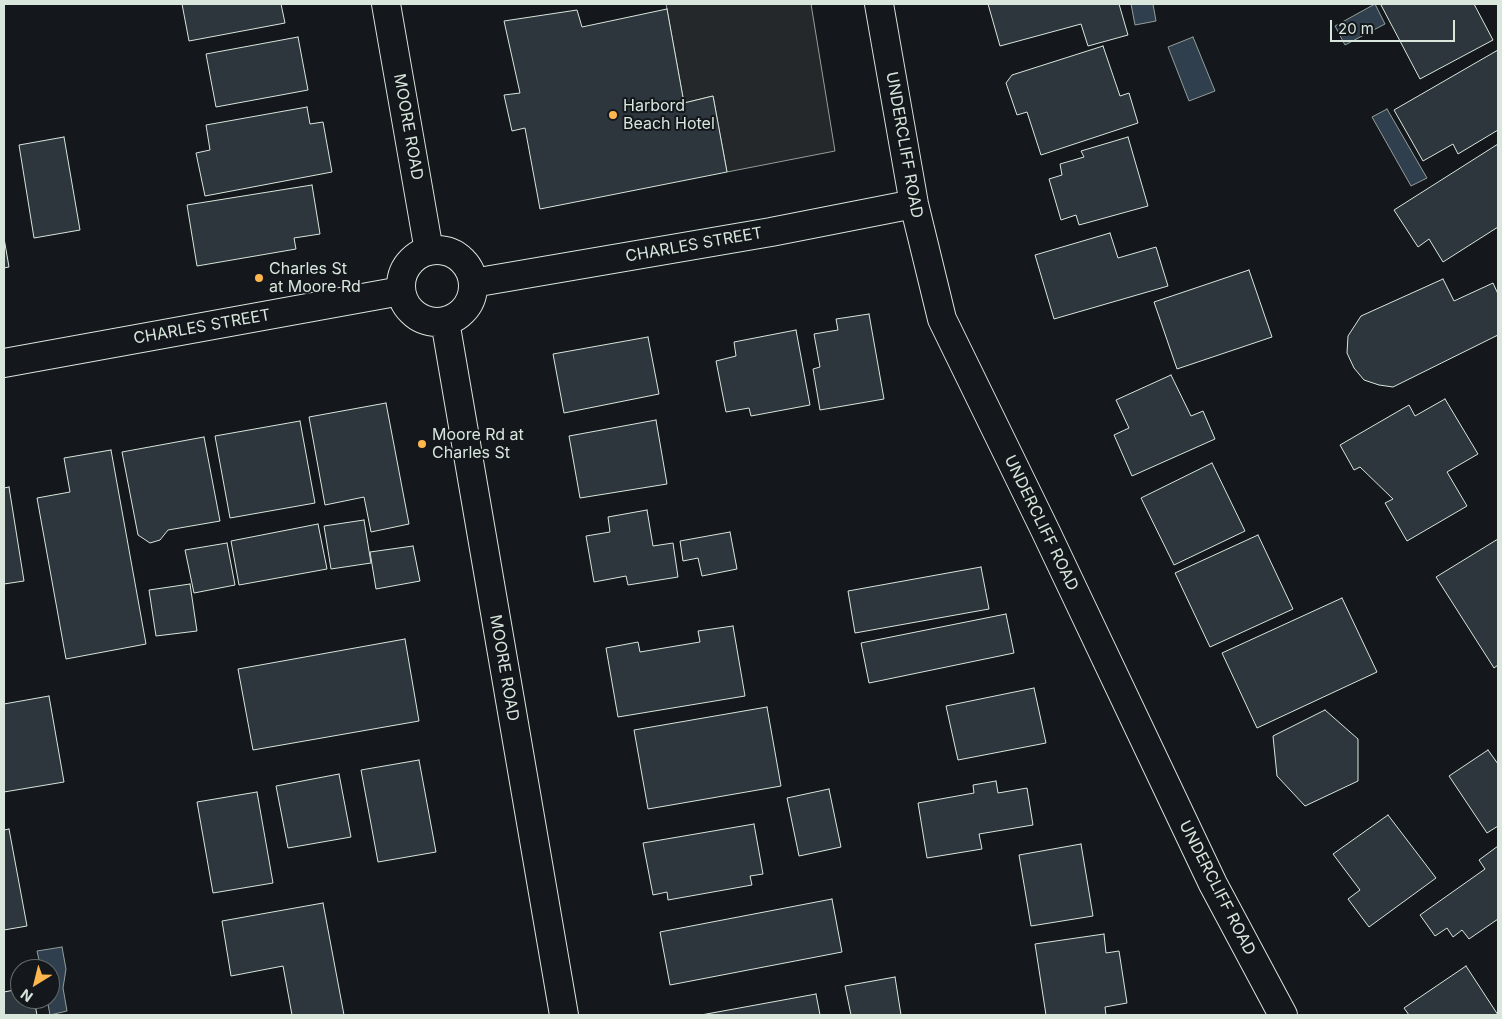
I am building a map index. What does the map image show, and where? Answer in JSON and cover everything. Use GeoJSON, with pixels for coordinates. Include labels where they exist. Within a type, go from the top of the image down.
{"type":"FeatureCollection","features":[{"type":"Feature","properties":{"kind":"street","name":"MOORE ROAD"},"geometry":{"type":"LineString","coordinates":[[386,4],[429,251]]}},
{"type":"Feature","properties":{"kind":"street","name":"UNDERCLIFF ROAD"},"geometry":{"type":"LineString","coordinates":[[879,4],[914,204],[942,319],[1045,530],[1213,884],[1283,1015]]}},
{"type":"Feature","properties":{"kind":"street","name":"CHARLES STREET"},"geometry":{"type":"LineString","coordinates":[[473,283],[771,232],[914,204]]}},
{"type":"Feature","properties":{"kind":"street"},"geometry":{"type":"LineString","coordinates":[[441,250],[458,257],[469,271],[473,283],[472,293],[465,307],[454,317],[445,321],[433,322],[422,319],[412,312],[404,302],[401,291],[401,280],[404,270],[410,261],[418,255],[429,251],[441,250]]}},
{"type":"Feature","properties":{"kind":"street","name":"CHARLES STREET"},"geometry":{"type":"LineString","coordinates":[[4,363],[401,291]]}},
{"type":"Feature","properties":{"kind":"street","name":"MOORE ROAD"},"geometry":{"type":"LineString","coordinates":[[445,321],[564,1015]]}},
{"type":"Feature","properties":{"kind":"shaded area"},"geometry":{"type":"Polygon","coordinates":[[[666,4],[811,4],[835,151],[727,172],[713,96],[684,103],[666,4]]]}},
{"type":"Feature","properties":{"kind":"water"},"geometry":{"type":"Polygon","coordinates":[[[1131,4],[1153,4],[1156,21],[1135,25],[1131,4]]]}},
{"type":"Feature","properties":{"kind":"water"},"geometry":{"type":"Polygon","coordinates":[[[1375,4],[1385,24],[1345,45],[1335,26],[1375,4]]]}},
{"type":"Feature","properties":{"kind":"water"},"geometry":{"type":"Polygon","coordinates":[[[1193,37],[1215,91],[1189,101],[1168,47],[1193,37]]]}},
{"type":"Feature","properties":{"kind":"water"},"geometry":{"type":"Polygon","coordinates":[[[1387,109],[1427,178],[1411,186],[1372,117],[1387,109]]]}},
{"type":"Feature","properties":{"kind":"water"},"geometry":{"type":"Polygon","coordinates":[[[62,947],[66,969],[63,988],[67,1011],[50,1015],[49,1009],[60,1009],[60,959],[39,959],[37,951],[62,947]]]}},
{"type":"Feature","properties":{"kind":"building"},"geometry":{"type":"Polygon","coordinates":[[[182,4],[281,4],[285,23],[189,41],[182,4]]]}},
{"type":"Feature","properties":{"kind":"building"},"geometry":{"type":"Polygon","coordinates":[[[988,4],[1119,4],[1128,35],[1088,46],[1081,24],[1000,46],[988,4]]]}},
{"type":"Feature","properties":{"kind":"building"},"geometry":{"type":"Polygon","coordinates":[[[1474,4],[1493,40],[1420,79],[1381,5],[1474,4]]]}},
{"type":"Feature","properties":{"kind":"building","name":"Harbord Beach Hotel"},"geometry":{"type":"Polygon","coordinates":[[[667,9],[684,103],[713,96],[727,172],[540,209],[525,128],[512,131],[504,95],[520,93],[504,21],[577,10],[582,27],[667,9]]]}},
{"type":"Feature","properties":{"kind":"building"},"geometry":{"type":"Polygon","coordinates":[[[298,37],[308,90],[216,107],[206,54],[298,37]]]}},
{"type":"Feature","properties":{"kind":"building"},"geometry":{"type":"Polygon","coordinates":[[[1103,46],[1120,96],[1129,93],[1138,123],[1041,155],[1027,112],[1017,115],[1006,83],[1012,75],[1103,46]]]}},
{"type":"Feature","properties":{"kind":"building"},"geometry":{"type":"Polygon","coordinates":[[[1498,50],[1498,130],[1458,154],[1453,144],[1423,161],[1394,110],[1498,50]]]}},
{"type":"Feature","properties":{"kind":"building"},"geometry":{"type":"Polygon","coordinates":[[[307,107],[310,124],[323,122],[332,172],[205,196],[196,153],[210,150],[206,125],[307,107]]]}},
{"type":"Feature","properties":{"kind":"building"},"geometry":{"type":"Polygon","coordinates":[[[64,137],[80,230],[34,238],[19,145],[64,137]]]}},
{"type":"Feature","properties":{"kind":"building"},"geometry":{"type":"Polygon","coordinates":[[[1128,137],[1148,206],[1079,225],[1076,215],[1061,220],[1049,179],[1062,175],[1060,164],[1084,157],[1081,151],[1128,137]]]}},
{"type":"Feature","properties":{"kind":"building"},"geometry":{"type":"Polygon","coordinates":[[[1498,144],[1498,227],[1443,262],[1429,239],[1418,247],[1394,210],[1498,144]]]}},
{"type":"Feature","properties":{"kind":"building"},"geometry":{"type":"Polygon","coordinates":[[[312,185],[320,234],[294,238],[296,249],[197,266],[187,205],[312,185]]]}},
{"type":"Feature","properties":{"kind":"building"},"geometry":{"type":"Polygon","coordinates":[[[1110,233],[1118,258],[1156,247],[1168,286],[1054,319],[1035,255],[1110,233]]]}},
{"type":"Feature","properties":{"kind":"building"},"geometry":{"type":"Polygon","coordinates":[[[4,238],[9,267],[4,268],[4,238]]]}},
{"type":"Feature","properties":{"kind":"building"},"geometry":{"type":"Polygon","coordinates":[[[1249,270],[1272,337],[1177,369],[1154,302],[1249,270]]]}},
{"type":"Feature","properties":{"kind":"building"},"geometry":{"type":"Polygon","coordinates":[[[1443,279],[1454,301],[1493,283],[1498,294],[1498,335],[1393,387],[1364,380],[1354,368],[1347,353],[1348,336],[1361,316],[1443,279]]]}},
{"type":"Feature","properties":{"kind":"building"},"geometry":{"type":"Polygon","coordinates":[[[869,314],[884,399],[820,410],[813,369],[820,367],[814,334],[838,330],[836,319],[869,314]]]}},
{"type":"Feature","properties":{"kind":"building"},"geometry":{"type":"Polygon","coordinates":[[[796,330],[810,405],[751,416],[749,408],[726,412],[716,361],[736,356],[734,342],[796,330]]]}},
{"type":"Feature","properties":{"kind":"building"},"geometry":{"type":"Polygon","coordinates":[[[648,337],[659,394],[564,413],[553,354],[648,337]]]}},
{"type":"Feature","properties":{"kind":"building"},"geometry":{"type":"Polygon","coordinates":[[[1171,375],[1191,416],[1203,411],[1215,439],[1132,476],[1114,435],[1129,428],[1116,400],[1171,375]]]}},
{"type":"Feature","properties":{"kind":"building"},"geometry":{"type":"Polygon","coordinates":[[[1445,399],[1478,454],[1447,472],[1467,506],[1407,541],[1385,503],[1393,499],[1360,467],[1354,470],[1340,445],[1409,405],[1415,416],[1445,399]]]}},
{"type":"Feature","properties":{"kind":"building"},"geometry":{"type":"Polygon","coordinates":[[[386,403],[409,524],[371,532],[364,497],[325,505],[309,417],[386,403]]]}},
{"type":"Feature","properties":{"kind":"building"},"geometry":{"type":"Polygon","coordinates":[[[656,420],[667,484],[580,498],[569,436],[656,420]]]}},
{"type":"Feature","properties":{"kind":"building"},"geometry":{"type":"Polygon","coordinates":[[[300,421],[315,503],[230,518],[215,436],[300,421]]]}},
{"type":"Feature","properties":{"kind":"building"},"geometry":{"type":"Polygon","coordinates":[[[204,437],[220,521],[168,530],[160,540],[150,543],[138,535],[122,452],[204,437]]]}},
{"type":"Feature","properties":{"kind":"building"},"geometry":{"type":"Polygon","coordinates":[[[111,450],[146,644],[66,659],[37,498],[70,492],[64,458],[111,450]]]}},
{"type":"Feature","properties":{"kind":"building"},"geometry":{"type":"Polygon","coordinates":[[[1212,463],[1245,531],[1174,565],[1141,498],[1212,463]]]}},
{"type":"Feature","properties":{"kind":"building"},"geometry":{"type":"Polygon","coordinates":[[[9,487],[24,581],[4,584],[4,488],[9,487]]]}},
{"type":"Feature","properties":{"kind":"building"},"geometry":{"type":"Polygon","coordinates":[[[647,510],[653,546],[673,543],[678,577],[628,585],[626,576],[594,582],[586,536],[610,532],[608,517],[647,510]]]}},
{"type":"Feature","properties":{"kind":"building"},"geometry":{"type":"Polygon","coordinates":[[[364,520],[371,563],[331,569],[324,526],[364,520]]]}},
{"type":"Feature","properties":{"kind":"building"},"geometry":{"type":"Polygon","coordinates":[[[318,524],[327,569],[239,585],[231,541],[318,524]]]}},
{"type":"Feature","properties":{"kind":"building"},"geometry":{"type":"Polygon","coordinates":[[[730,532],[737,569],[702,576],[698,558],[683,561],[680,541],[730,532]]]}},
{"type":"Feature","properties":{"kind":"building"},"geometry":{"type":"Polygon","coordinates":[[[1258,535],[1293,609],[1210,647],[1175,573],[1258,535]]]}},
{"type":"Feature","properties":{"kind":"building"},"geometry":{"type":"Polygon","coordinates":[[[1498,539],[1498,665],[1494,668],[1436,577],[1498,539]]]}},
{"type":"Feature","properties":{"kind":"building"},"geometry":{"type":"Polygon","coordinates":[[[227,543],[235,585],[194,593],[185,550],[227,543]]]}},
{"type":"Feature","properties":{"kind":"building"},"geometry":{"type":"Polygon","coordinates":[[[413,546],[420,581],[376,589],[370,552],[413,546]]]}},
{"type":"Feature","properties":{"kind":"building"},"geometry":{"type":"Polygon","coordinates":[[[981,567],[989,609],[855,633],[848,591],[981,567]]]}},
{"type":"Feature","properties":{"kind":"building"},"geometry":{"type":"Polygon","coordinates":[[[190,584],[197,631],[156,636],[149,590],[190,584]]]}},
{"type":"Feature","properties":{"kind":"building"},"geometry":{"type":"Polygon","coordinates":[[[1342,598],[1377,672],[1257,728],[1222,653],[1342,598]]]}},
{"type":"Feature","properties":{"kind":"building"},"geometry":{"type":"Polygon","coordinates":[[[1006,614],[1014,653],[869,683],[861,643],[1006,614]]]}},
{"type":"Feature","properties":{"kind":"building"},"geometry":{"type":"Polygon","coordinates":[[[733,626],[745,696],[618,717],[606,648],[638,642],[640,652],[700,642],[698,631],[733,626]]]}},
{"type":"Feature","properties":{"kind":"building"},"geometry":{"type":"Polygon","coordinates":[[[405,639],[419,721],[253,750],[238,669],[405,639]]]}},
{"type":"Feature","properties":{"kind":"building"},"geometry":{"type":"Polygon","coordinates":[[[1034,688],[1046,743],[958,760],[946,706],[1034,688]]]}},
{"type":"Feature","properties":{"kind":"building"},"geometry":{"type":"Polygon","coordinates":[[[49,696],[64,782],[4,792],[4,704],[49,696]]]}},
{"type":"Feature","properties":{"kind":"building"},"geometry":{"type":"Polygon","coordinates":[[[767,707],[781,786],[648,809],[634,730],[767,707]]]}},
{"type":"Feature","properties":{"kind":"building"},"geometry":{"type":"Polygon","coordinates":[[[1325,710],[1358,739],[1358,781],[1305,806],[1277,776],[1273,736],[1325,710]]]}},
{"type":"Feature","properties":{"kind":"building"},"geometry":{"type":"Polygon","coordinates":[[[1488,750],[1498,764],[1498,826],[1487,833],[1449,776],[1488,750]]]}},
{"type":"Feature","properties":{"kind":"building"},"geometry":{"type":"Polygon","coordinates":[[[419,760],[436,852],[378,862],[361,770],[419,760]]]}},
{"type":"Feature","properties":{"kind":"building"},"geometry":{"type":"Polygon","coordinates":[[[339,774],[351,837],[288,848],[276,786],[339,774]]]}},
{"type":"Feature","properties":{"kind":"building"},"geometry":{"type":"Polygon","coordinates":[[[996,781],[998,793],[1027,788],[1033,825],[979,834],[982,849],[927,858],[918,803],[974,793],[973,785],[996,781]]]}},
{"type":"Feature","properties":{"kind":"building"},"geometry":{"type":"Polygon","coordinates":[[[829,789],[841,847],[799,856],[787,798],[829,789]]]}},
{"type":"Feature","properties":{"kind":"building"},"geometry":{"type":"Polygon","coordinates":[[[257,792],[273,883],[213,893],[197,802],[257,792]]]}},
{"type":"Feature","properties":{"kind":"building"},"geometry":{"type":"Polygon","coordinates":[[[1388,815],[1436,878],[1369,927],[1348,899],[1360,890],[1333,854],[1388,815]]]}},
{"type":"Feature","properties":{"kind":"building"},"geometry":{"type":"Polygon","coordinates":[[[754,824],[763,874],[750,876],[752,885],[668,900],[667,892],[653,895],[643,843],[754,824]]]}},
{"type":"Feature","properties":{"kind":"building"},"geometry":{"type":"Polygon","coordinates":[[[9,829],[27,926],[4,930],[4,830],[9,829]]]}},
{"type":"Feature","properties":{"kind":"building"},"geometry":{"type":"Polygon","coordinates":[[[1081,844],[1093,916],[1031,926],[1019,855],[1081,844]]]}},
{"type":"Feature","properties":{"kind":"building"},"geometry":{"type":"Polygon","coordinates":[[[1498,846],[1498,919],[1469,939],[1462,930],[1453,937],[1447,928],[1435,936],[1420,915],[1485,869],[1479,860],[1498,846]]]}},
{"type":"Feature","properties":{"kind":"building"},"geometry":{"type":"Polygon","coordinates":[[[832,899],[842,952],[670,985],[660,932],[832,899]]]}},
{"type":"Feature","properties":{"kind":"building"},"geometry":{"type":"Polygon","coordinates":[[[323,903],[344,1015],[292,1015],[283,966],[231,976],[222,921],[323,903]]]}},
{"type":"Feature","properties":{"kind":"building"},"geometry":{"type":"Polygon","coordinates":[[[1104,934],[1106,953],[1119,951],[1127,1003],[1105,1007],[1106,1015],[1046,1015],[1035,944],[1104,934]]]}},
{"type":"Feature","properties":{"kind":"building"},"geometry":{"type":"Polygon","coordinates":[[[1466,966],[1498,1015],[1409,1015],[1404,1008],[1466,966]]]}},
{"type":"Feature","properties":{"kind":"building"},"geometry":{"type":"Polygon","coordinates":[[[895,977],[901,1015],[851,1015],[845,986],[895,977]]]}},
{"type":"Feature","properties":{"kind":"building"},"geometry":{"type":"Polygon","coordinates":[[[10,991],[10,1009],[36,1009],[37,1015],[4,1015],[4,992],[10,991]]]}},
{"type":"Feature","properties":{"kind":"building"},"geometry":{"type":"Polygon","coordinates":[[[816,994],[820,1015],[701,1015],[816,994]]]}},
{"type":"Feature","properties":{"kind":"place","name":"Harbord Beach Hotel"},"geometry":{"type":"Point","coordinates":[613,115]}},
{"type":"Feature","properties":{"kind":"place","name":"Charles St at Moore Rd"},"geometry":{"type":"Point","coordinates":[259,278]}},
{"type":"Feature","properties":{"kind":"place","name":"Moore Rd at Charles St"},"geometry":{"type":"Point","coordinates":[422,444]}}]}
